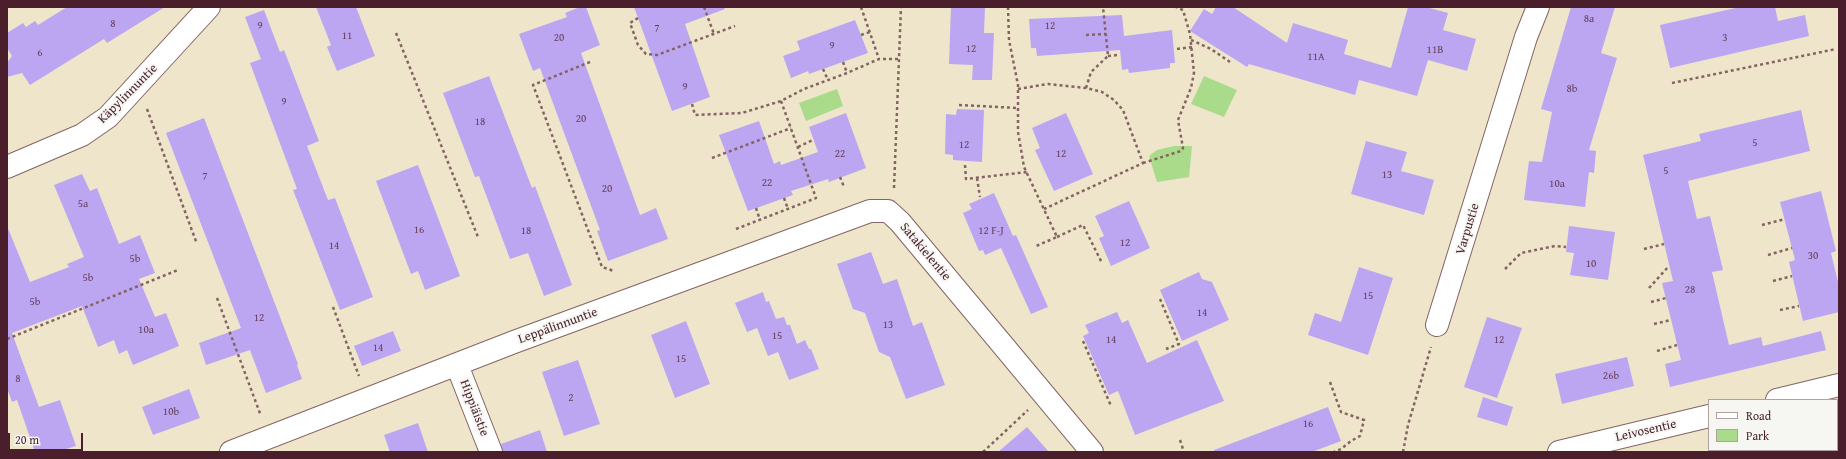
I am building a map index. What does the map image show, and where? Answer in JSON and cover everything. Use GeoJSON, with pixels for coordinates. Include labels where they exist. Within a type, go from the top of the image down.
{"type":"FeatureCollection","features":[{"type":"Feature","properties":{"kind":"street","name":"Käpylinnuntie"},"geometry":{"type":"LineString","coordinates":[[7,167],[82,135],[108,117],[209,7]]}},
{"type":"Feature","properties":{"kind":"street","name":"Varpustie"},"geometry":{"type":"LineString","coordinates":[[1437,326],[1525,42],[1538,7]]}},
{"type":"Feature","properties":{"kind":"street","name":"Leppälinnuntie"},"geometry":{"type":"LineString","coordinates":[[231,452],[457,365],[870,211],[888,212]]}},
{"type":"Feature","properties":{"kind":"street","name":"Satakielentie"},"geometry":{"type":"LineString","coordinates":[[888,212],[900,222],[1092,452]]}},
{"type":"Feature","properties":{"kind":"street","name":"Hippiäistie"},"geometry":{"type":"LineString","coordinates":[[457,365],[491,452]]}},
{"type":"Feature","properties":{"kind":"street"},"geometry":{"type":"LineString","coordinates":[[1781,399],[1839,385]]}},
{"type":"Feature","properties":{"kind":"street","name":"Leivosentie"},"geometry":{"type":"LineString","coordinates":[[1559,452],[1708,416]]}},
{"type":"Feature","properties":{"kind":"path"},"geometry":{"type":"LineString","coordinates":[[704,7],[714,34]]}},
{"type":"Feature","properties":{"kind":"path"},"geometry":{"type":"LineString","coordinates":[[861,7],[879,59]]}},
{"type":"Feature","properties":{"kind":"path"},"geometry":{"type":"LineString","coordinates":[[888,212],[894,192],[901,7]]}},
{"type":"Feature","properties":{"kind":"path"},"geometry":{"type":"LineString","coordinates":[[1008,7],[1009,40],[1018,89],[1018,132],[1024,167],[1057,237]]}},
{"type":"Feature","properties":{"kind":"path"},"geometry":{"type":"LineString","coordinates":[[1103,7],[1108,56]]}},
{"type":"Feature","properties":{"kind":"path"},"geometry":{"type":"LineString","coordinates":[[1176,7],[1183,10]]}},
{"type":"Feature","properties":{"kind":"path"},"geometry":{"type":"LineString","coordinates":[[1183,10],[1186,7]]}},
{"type":"Feature","properties":{"kind":"path"},"geometry":{"type":"LineString","coordinates":[[1044,209],[1143,163],[1181,151],[1182,148],[1178,120],[1191,88],[1194,73],[1191,39],[1183,10]]}},
{"type":"Feature","properties":{"kind":"path"},"geometry":{"type":"LineString","coordinates":[[638,18],[630,22],[638,45],[646,54],[657,55],[735,26]]}},
{"type":"Feature","properties":{"kind":"path"},"geometry":{"type":"LineString","coordinates":[[861,35],[870,32]]}},
{"type":"Feature","properties":{"kind":"path"},"geometry":{"type":"LineString","coordinates":[[396,33],[478,237]]}},
{"type":"Feature","properties":{"kind":"path"},"geometry":{"type":"LineString","coordinates":[[1086,35],[1106,34]]}},
{"type":"Feature","properties":{"kind":"path"},"geometry":{"type":"LineString","coordinates":[[1191,39],[1211,49],[1230,62]]}},
{"type":"Feature","properties":{"kind":"path"},"geometry":{"type":"LineString","coordinates":[[1176,49],[1192,47]]}},
{"type":"Feature","properties":{"kind":"path"},"geometry":{"type":"LineString","coordinates":[[1672,84],[1836,49]]}},
{"type":"Feature","properties":{"kind":"path"},"geometry":{"type":"LineString","coordinates":[[1086,88],[1091,72],[1108,56],[1118,55]]}},
{"type":"Feature","properties":{"kind":"path"},"geometry":{"type":"LineString","coordinates":[[692,104],[696,115],[742,112],[781,101],[804,89],[879,59],[899,59]]}},
{"type":"Feature","properties":{"kind":"path"},"geometry":{"type":"LineString","coordinates":[[590,62],[533,85],[602,267],[614,271]]}},
{"type":"Feature","properties":{"kind":"path"},"geometry":{"type":"LineString","coordinates":[[843,62],[847,73]]}},
{"type":"Feature","properties":{"kind":"path"},"geometry":{"type":"LineString","coordinates":[[823,69],[828,80]]}},
{"type":"Feature","properties":{"kind":"path"},"geometry":{"type":"LineString","coordinates":[[1018,89],[1048,84],[1086,88],[1102,92],[1114,100],[1123,110],[1143,163]]}},
{"type":"Feature","properties":{"kind":"path"},"geometry":{"type":"LineString","coordinates":[[736,229],[816,198],[781,101]]}},
{"type":"Feature","properties":{"kind":"path"},"geometry":{"type":"LineString","coordinates":[[959,105],[1018,108]]}},
{"type":"Feature","properties":{"kind":"path"},"geometry":{"type":"LineString","coordinates":[[146,107],[197,244]]}},
{"type":"Feature","properties":{"kind":"path"},"geometry":{"type":"LineString","coordinates":[[712,158],[791,128]]}},
{"type":"Feature","properties":{"kind":"path"},"geometry":{"type":"LineString","coordinates":[[798,147],[813,140]]}},
{"type":"Feature","properties":{"kind":"path"},"geometry":{"type":"LineString","coordinates":[[965,165],[966,179],[1027,172]]}},
{"type":"Feature","properties":{"kind":"path"},"geometry":{"type":"LineString","coordinates":[[840,177],[844,187]]}},
{"type":"Feature","properties":{"kind":"path"},"geometry":{"type":"LineString","coordinates":[[977,178],[980,197]]}},
{"type":"Feature","properties":{"kind":"path"},"geometry":{"type":"LineString","coordinates":[[784,198],[788,209]]}},
{"type":"Feature","properties":{"kind":"path"},"geometry":{"type":"LineString","coordinates":[[756,208],[760,220]]}},
{"type":"Feature","properties":{"kind":"path"},"geometry":{"type":"LineString","coordinates":[[1762,225],[1785,219]]}},
{"type":"Feature","properties":{"kind":"path"},"geometry":{"type":"LineString","coordinates":[[1036,246],[1083,224],[1102,264]]}},
{"type":"Feature","properties":{"kind":"path"},"geometry":{"type":"LineString","coordinates":[[1644,249],[1664,244]]}},
{"type":"Feature","properties":{"kind":"path"},"geometry":{"type":"LineString","coordinates":[[1505,269],[1521,253],[1555,246],[1566,247]]}},
{"type":"Feature","properties":{"kind":"path"},"geometry":{"type":"LineString","coordinates":[[1768,254],[1792,248]]}},
{"type":"Feature","properties":{"kind":"path"},"geometry":{"type":"LineString","coordinates":[[1649,288],[1669,266]]}},
{"type":"Feature","properties":{"kind":"path"},"geometry":{"type":"LineString","coordinates":[[7,339],[178,270]]}},
{"type":"Feature","properties":{"kind":"path"},"geometry":{"type":"LineString","coordinates":[[1773,281],[1792,276]]}},
{"type":"Feature","properties":{"kind":"path"},"geometry":{"type":"LineString","coordinates":[[217,298],[264,423]]}},
{"type":"Feature","properties":{"kind":"path"},"geometry":{"type":"LineString","coordinates":[[1651,302],[1666,298]]}},
{"type":"Feature","properties":{"kind":"path"},"geometry":{"type":"LineString","coordinates":[[1160,299],[1179,344],[1166,349]]}},
{"type":"Feature","properties":{"kind":"path"},"geometry":{"type":"LineString","coordinates":[[1780,310],[1799,306]]}},
{"type":"Feature","properties":{"kind":"path"},"geometry":{"type":"LineString","coordinates":[[333,307],[368,399]]}},
{"type":"Feature","properties":{"kind":"path"},"geometry":{"type":"LineString","coordinates":[[1654,324],[1671,320]]}},
{"type":"Feature","properties":{"kind":"path"},"geometry":{"type":"LineString","coordinates":[[1403,452],[1408,425],[1437,326]]}},
{"type":"Feature","properties":{"kind":"path"},"geometry":{"type":"LineString","coordinates":[[1082,341],[1110,406]]}},
{"type":"Feature","properties":{"kind":"path"},"geometry":{"type":"LineString","coordinates":[[1658,351],[1677,345]]}},
{"type":"Feature","properties":{"kind":"path"},"geometry":{"type":"LineString","coordinates":[[1330,382],[1341,412],[1364,420],[1360,436],[1334,452]]}},
{"type":"Feature","properties":{"kind":"path"},"geometry":{"type":"LineString","coordinates":[[983,452],[1045,394]]}},
{"type":"Feature","properties":{"kind":"path"},"geometry":{"type":"LineString","coordinates":[[1180,440],[1184,452]]}},
{"type":"Feature","properties":{"kind":"green space"},"geometry":{"type":"Polygon","coordinates":[[[1204,76],[1237,90],[1224,117],[1191,104],[1204,76]]]}},
{"type":"Feature","properties":{"kind":"green space"},"geometry":{"type":"Polygon","coordinates":[[[837,89],[843,106],[806,121],[799,103],[837,89]]]}},
{"type":"Feature","properties":{"kind":"green space"},"geometry":{"type":"Polygon","coordinates":[[[1174,146],[1192,146],[1189,177],[1157,182],[1149,156],[1157,150],[1174,146]]]}},
{"type":"Feature","properties":{"kind":"building"},"geometry":{"type":"Polygon","coordinates":[[[67,7],[165,7],[107,43],[104,39],[30,85],[22,73],[7,77],[7,63],[12,56],[7,48],[7,33],[23,23],[26,27],[35,21],[38,25],[67,7]]]}},
{"type":"Feature","properties":{"kind":"building"},"geometry":{"type":"Polygon","coordinates":[[[316,7],[356,7],[375,56],[337,71],[327,47],[331,45],[316,7]]]}},
{"type":"Feature","properties":{"kind":"building"},"geometry":{"type":"Polygon","coordinates":[[[580,7],[586,7],[600,45],[581,53],[640,215],[656,208],[668,239],[608,261],[597,231],[600,230],[540,68],[533,71],[519,34],[567,17],[565,13],[580,7]]]}},
{"type":"Feature","properties":{"kind":"building"},"geometry":{"type":"Polygon","coordinates":[[[634,7],[724,7],[725,9],[685,24],[710,97],[672,111],[634,7]]]}},
{"type":"Feature","properties":{"kind":"building"},"geometry":{"type":"Polygon","coordinates":[[[951,7],[985,7],[984,33],[994,33],[992,80],[972,80],[973,65],[949,64],[951,7]]]}},
{"type":"Feature","properties":{"kind":"building"},"geometry":{"type":"Polygon","coordinates":[[[1216,7],[1233,7],[1287,43],[1293,23],[1348,40],[1344,54],[1391,68],[1408,7],[1426,7],[1448,13],[1443,30],[1476,39],[1467,71],[1428,60],[1417,96],[1359,80],[1355,95],[1249,64],[1247,67],[1190,31],[1204,9],[1212,14],[1216,7]]]}},
{"type":"Feature","properties":{"kind":"building"},"geometry":{"type":"Polygon","coordinates":[[[1571,7],[1615,7],[1601,53],[1617,58],[1589,150],[1596,151],[1594,173],[1589,172],[1585,207],[1524,200],[1529,161],[1542,162],[1552,112],[1541,109],[1571,7]]]}},
{"type":"Feature","properties":{"kind":"building"},"geometry":{"type":"Polygon","coordinates":[[[1740,7],[1775,7],[1778,21],[1805,15],[1809,36],[1670,68],[1660,25],[1740,7]]]}},
{"type":"Feature","properties":{"kind":"building"},"geometry":{"type":"Polygon","coordinates":[[[264,10],[280,52],[284,50],[319,141],[307,146],[328,200],[335,198],[373,297],[340,310],[293,190],[297,189],[250,63],[261,59],[245,17],[264,10]]]}},
{"type":"Feature","properties":{"kind":"building"},"geometry":{"type":"Polygon","coordinates":[[[1122,15],[1124,36],[1172,30],[1175,63],[1170,63],[1170,68],[1129,73],[1128,69],[1122,70],[1120,50],[1037,56],[1036,48],[1031,48],[1029,19],[1122,15]]]}},
{"type":"Feature","properties":{"kind":"building"},"geometry":{"type":"Polygon","coordinates":[[[855,20],[868,53],[809,74],[808,71],[791,78],[783,56],[800,50],[797,41],[855,20]]]}},
{"type":"Feature","properties":{"kind":"building"},"geometry":{"type":"Polygon","coordinates":[[[489,76],[532,188],[535,186],[572,285],[544,296],[528,253],[510,259],[479,176],[475,177],[443,93],[489,76]]]}},
{"type":"Feature","properties":{"kind":"building"},"geometry":{"type":"Polygon","coordinates":[[[957,109],[984,110],[982,162],[953,160],[953,155],[945,154],[946,114],[956,115],[957,109]]]}},
{"type":"Feature","properties":{"kind":"building"},"geometry":{"type":"Polygon","coordinates":[[[1801,110],[1810,151],[1688,181],[1697,219],[1710,216],[1723,270],[1712,272],[1729,345],[1761,337],[1763,346],[1821,331],[1826,350],[1670,387],[1665,364],[1681,360],[1662,283],[1673,281],[1643,155],[1701,141],[1699,134],[1801,110]]]}},
{"type":"Feature","properties":{"kind":"building"},"geometry":{"type":"Polygon","coordinates":[[[846,113],[866,168],[829,182],[828,179],[791,191],[793,195],[748,211],[719,135],[759,121],[774,164],[780,161],[781,165],[818,152],[809,127],[846,113]]]}},
{"type":"Feature","properties":{"kind":"building"},"geometry":{"type":"Polygon","coordinates":[[[1066,113],[1093,174],[1054,191],[1035,150],[1040,148],[1032,128],[1066,113]]]}},
{"type":"Feature","properties":{"kind":"building"},"geometry":{"type":"Polygon","coordinates":[[[204,118],[298,364],[297,365],[302,379],[266,393],[250,350],[206,365],[199,343],[241,328],[166,133],[204,118]]]}},
{"type":"Feature","properties":{"kind":"building"},"geometry":{"type":"Polygon","coordinates":[[[1366,141],[1407,152],[1401,171],[1434,180],[1424,215],[1351,194],[1366,141]]]}},
{"type":"Feature","properties":{"kind":"building"},"geometry":{"type":"Polygon","coordinates":[[[418,165],[460,276],[425,290],[418,271],[411,274],[376,181],[418,165]]]}},
{"type":"Feature","properties":{"kind":"building"},"geometry":{"type":"Polygon","coordinates":[[[82,174],[90,191],[97,188],[119,244],[140,235],[155,273],[139,279],[155,317],[166,313],[179,346],[133,365],[127,350],[119,354],[114,340],[98,347],[82,306],[12,333],[39,407],[60,400],[76,446],[56,452],[35,452],[17,400],[12,402],[7,388],[7,226],[30,282],[69,267],[67,264],[84,257],[54,185],[82,174]]]}},
{"type":"Feature","properties":{"kind":"building"},"geometry":{"type":"Polygon","coordinates":[[[1821,191],[1836,251],[1831,253],[1839,286],[1839,312],[1803,321],[1789,262],[1795,260],[1780,202],[1821,191]]]}},
{"type":"Feature","properties":{"kind":"building"},"geometry":{"type":"Polygon","coordinates":[[[994,193],[1013,236],[1016,235],[1048,307],[1031,314],[1001,248],[985,255],[983,250],[979,251],[963,213],[972,209],[969,204],[994,193]]]}},
{"type":"Feature","properties":{"kind":"building"},"geometry":{"type":"Polygon","coordinates":[[[1129,201],[1150,248],[1111,266],[1099,238],[1104,236],[1095,216],[1129,201]]]}},
{"type":"Feature","properties":{"kind":"building"},"geometry":{"type":"Polygon","coordinates":[[[1569,226],[1615,232],[1608,280],[1570,275],[1574,253],[1566,252],[1569,226]]]}},
{"type":"Feature","properties":{"kind":"building"},"geometry":{"type":"Polygon","coordinates":[[[871,252],[883,284],[897,279],[913,326],[922,322],[945,385],[906,399],[890,357],[879,352],[865,313],[853,309],[837,264],[871,252]]]}},
{"type":"Feature","properties":{"kind":"building"},"geometry":{"type":"Polygon","coordinates":[[[1359,267],[1393,278],[1368,355],[1308,335],[1315,313],[1341,322],[1359,267]]]}},
{"type":"Feature","properties":{"kind":"building"},"geometry":{"type":"Polygon","coordinates":[[[1199,272],[1202,279],[1212,282],[1229,320],[1182,341],[1160,290],[1199,272]]]}},
{"type":"Feature","properties":{"kind":"building"},"geometry":{"type":"Polygon","coordinates":[[[763,292],[766,302],[769,301],[776,319],[784,317],[787,325],[790,325],[797,344],[805,340],[809,349],[811,349],[819,369],[789,380],[778,352],[768,356],[757,328],[747,332],[735,303],[763,292]]]}},
{"type":"Feature","properties":{"kind":"building"},"geometry":{"type":"Polygon","coordinates":[[[1117,312],[1122,323],[1128,320],[1147,363],[1197,340],[1224,401],[1135,435],[1118,391],[1109,395],[1083,336],[1089,333],[1085,325],[1117,312]]]}},
{"type":"Feature","properties":{"kind":"building"},"geometry":{"type":"Polygon","coordinates":[[[1487,317],[1522,328],[1497,398],[1464,387],[1487,317]]]}},
{"type":"Feature","properties":{"kind":"building"},"geometry":{"type":"Polygon","coordinates":[[[686,321],[710,384],[675,398],[651,335],[686,321]]]}},
{"type":"Feature","properties":{"kind":"building"},"geometry":{"type":"Polygon","coordinates":[[[393,331],[401,351],[362,366],[354,346],[393,331]]]}},
{"type":"Feature","properties":{"kind":"building"},"geometry":{"type":"Polygon","coordinates":[[[1627,357],[1634,386],[1562,404],[1555,374],[1627,357]]]}},
{"type":"Feature","properties":{"kind":"building"},"geometry":{"type":"Polygon","coordinates":[[[578,360],[600,424],[564,436],[542,372],[578,360]]]}},
{"type":"Feature","properties":{"kind":"building"},"geometry":{"type":"Polygon","coordinates":[[[189,389],[200,418],[153,435],[142,407],[189,389]]]}},
{"type":"Feature","properties":{"kind":"building"},"geometry":{"type":"Polygon","coordinates":[[[1483,397],[1513,407],[1507,426],[1477,417],[1483,397]]]}},
{"type":"Feature","properties":{"kind":"building"},"geometry":{"type":"Polygon","coordinates":[[[1328,407],[1341,441],[1312,452],[1214,452],[1214,450],[1328,407]]]}},
{"type":"Feature","properties":{"kind":"building"},"geometry":{"type":"Polygon","coordinates":[[[418,423],[428,452],[390,452],[384,435],[418,423]]]}},
{"type":"Feature","properties":{"kind":"building"},"geometry":{"type":"Polygon","coordinates":[[[1027,427],[1049,452],[998,452],[1027,427]]]}},
{"type":"Feature","properties":{"kind":"building"},"geometry":{"type":"Polygon","coordinates":[[[540,430],[547,452],[503,452],[501,444],[540,430]]]}}]}
